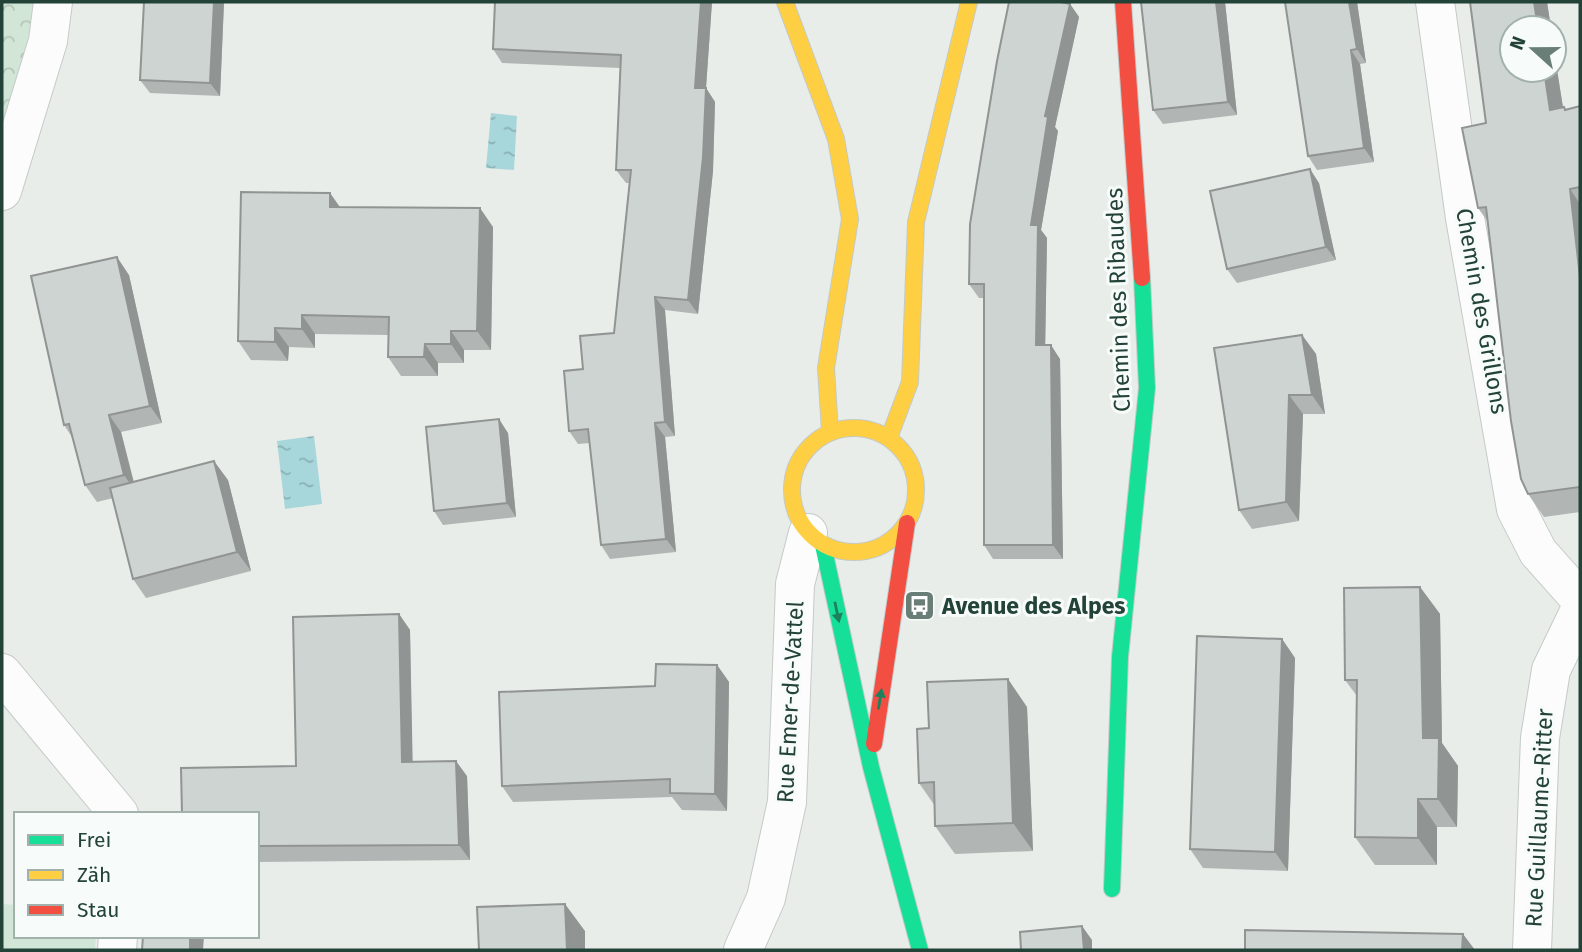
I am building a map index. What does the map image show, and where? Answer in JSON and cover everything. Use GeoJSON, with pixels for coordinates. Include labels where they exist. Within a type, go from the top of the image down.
{"type":"FeatureCollection","features":[{"type":"Feature","properties":{"kind":"main road"},"geometry":{"type":"LineString","coordinates":[[785,2],[836,139],[850,219],[826,368],[830,432]]}},
{"type":"Feature","properties":{"kind":"main road"},"geometry":{"type":"LineString","coordinates":[[889,438],[910,382],[916,222],[969,2]]}},
{"type":"Feature","properties":{"kind":"main road","name":"Chemin des Ribaudes"},"geometry":{"type":"LineString","coordinates":[[1112,889],[1120,657],[1147,388],[1138,193],[1123,2]]}},
{"type":"Feature","properties":{"kind":"main road"},"geometry":{"type":"LineString","coordinates":[[871,767],[908,523],[915,495],[912,467],[903,451],[889,438],[870,429],[850,428],[830,432],[813,442],[800,458],[792,477],[791,496],[797,516],[815,539],[871,767],[920,950]]}},
{"type":"Feature","properties":{"kind":"main road"},"geometry":{"type":"LineString","coordinates":[[815,539],[841,552],[860,552],[879,548],[908,523]]}},
{"type":"Feature","properties":{"kind":"street"},"geometry":{"type":"LineString","coordinates":[[2,191],[48,41],[53,2]]}},
{"type":"Feature","properties":{"kind":"street","name":"Chemin des Grillons"},"geometry":{"type":"LineString","coordinates":[[1435,2],[1465,218],[1516,509],[1538,552],[1580,599]]}},
{"type":"Feature","properties":{"kind":"street","name":"Rue Emer-de-Vattel"},"geometry":{"type":"LineString","coordinates":[[743,950],[766,898],[787,802],[796,584],[815,539]]}},
{"type":"Feature","properties":{"kind":"street","name":"Rue Guillaume-Ritter"},"geometry":{"type":"LineString","coordinates":[[1532,950],[1540,738],[1551,670],[1580,610]]}},
{"type":"Feature","properties":{"kind":"street"},"geometry":{"type":"LineString","coordinates":[[2,673],[117,812]]}},
{"type":"Feature","properties":{"kind":"green space"},"geometry":{"type":"Polygon","coordinates":[[[2,2],[47,2],[2,171],[2,2]]]}},
{"type":"Feature","properties":{"kind":"green space"},"geometry":{"type":"Polygon","coordinates":[[[2,904],[14,905],[14,938],[96,938],[95,950],[2,950],[2,904]]]}},
{"type":"Feature","properties":{"kind":"water"},"geometry":{"type":"Polygon","coordinates":[[[491,113],[517,116],[514,170],[486,168],[491,113]]]}},
{"type":"Feature","properties":{"kind":"water"},"geometry":{"type":"Polygon","coordinates":[[[314,436],[322,504],[285,509],[277,441],[314,436]]]}},
{"type":"Feature","properties":{"kind":"building"},"geometry":{"type":"Polygon","coordinates":[[[144,2],[214,2],[210,83],[140,80],[144,2]]]}},
{"type":"Feature","properties":{"kind":"building"},"geometry":{"type":"Polygon","coordinates":[[[495,2],[701,2],[695,88],[706,88],[703,157],[688,300],[655,297],[665,422],[655,423],[666,539],[601,545],[588,429],[569,431],[564,371],[583,369],[580,336],[614,333],[631,170],[616,170],[621,55],[493,49],[495,2]]]}},
{"type":"Feature","properties":{"kind":"building"},"geometry":{"type":"Polygon","coordinates":[[[1009,2],[1070,4],[1045,116],[1048,117],[1031,225],[1038,225],[1036,345],[1051,345],[1053,545],[984,545],[984,284],[969,284],[970,224],[1009,2]]]}},
{"type":"Feature","properties":{"kind":"building"},"geometry":{"type":"Polygon","coordinates":[[[1141,2],[1216,2],[1228,102],[1153,110],[1141,2]]]}},
{"type":"Feature","properties":{"kind":"building"},"geometry":{"type":"Polygon","coordinates":[[[1285,2],[1349,2],[1357,49],[1351,50],[1364,148],[1308,156],[1285,2]]]}},
{"type":"Feature","properties":{"kind":"building"},"geometry":{"type":"Polygon","coordinates":[[[1470,2],[1534,2],[1536,14],[1498,14],[1498,84],[1546,84],[1550,110],[1580,106],[1580,187],[1570,189],[1580,277],[1580,487],[1528,494],[1521,479],[1511,421],[1486,207],[1478,208],[1462,128],[1486,123],[1470,2]]]}},
{"type":"Feature","properties":{"kind":"building"},"geometry":{"type":"Polygon","coordinates":[[[1310,169],[1326,247],[1227,269],[1210,191],[1310,169]]]}},
{"type":"Feature","properties":{"kind":"building"},"geometry":{"type":"Polygon","coordinates":[[[241,192],[330,193],[330,207],[480,208],[477,331],[451,331],[451,344],[425,344],[424,357],[388,357],[389,317],[302,315],[302,329],[275,328],[275,342],[238,341],[241,192]]]}},
{"type":"Feature","properties":{"kind":"building"},"geometry":{"type":"Polygon","coordinates":[[[117,257],[150,406],[109,415],[124,475],[85,485],[69,424],[64,425],[31,276],[117,257]]]}},
{"type":"Feature","properties":{"kind":"building"},"geometry":{"type":"Polygon","coordinates":[[[1302,335],[1312,395],[1289,395],[1286,502],[1239,510],[1214,348],[1302,335]]]}},
{"type":"Feature","properties":{"kind":"building"},"geometry":{"type":"Polygon","coordinates":[[[499,419],[507,503],[434,511],[426,427],[499,419]]]}},
{"type":"Feature","properties":{"kind":"building"},"geometry":{"type":"Polygon","coordinates":[[[214,461],[237,552],[133,579],[110,488],[214,461]]]}},
{"type":"Feature","properties":{"kind":"building"},"geometry":{"type":"Polygon","coordinates":[[[1420,587],[1423,738],[1439,738],[1438,799],[1418,799],[1418,838],[1355,837],[1357,680],[1345,680],[1344,588],[1420,587]]]}},
{"type":"Feature","properties":{"kind":"building"},"geometry":{"type":"Polygon","coordinates":[[[399,614],[402,762],[456,761],[459,845],[259,846],[259,812],[182,812],[181,768],[296,766],[293,617],[399,614]]]}},
{"type":"Feature","properties":{"kind":"building"},"geometry":{"type":"Polygon","coordinates":[[[1197,636],[1282,639],[1275,852],[1190,849],[1197,636]]]}},
{"type":"Feature","properties":{"kind":"building"},"geometry":{"type":"Polygon","coordinates":[[[656,664],[717,665],[715,794],[670,793],[670,779],[502,786],[499,692],[655,686],[656,664]]]}},
{"type":"Feature","properties":{"kind":"building"},"geometry":{"type":"Polygon","coordinates":[[[1008,679],[1013,823],[935,826],[934,782],[919,783],[917,729],[929,728],[927,682],[1008,679]]]}},
{"type":"Feature","properties":{"kind":"building"},"geometry":{"type":"Polygon","coordinates":[[[565,904],[567,950],[479,950],[477,907],[565,904]]]}},
{"type":"Feature","properties":{"kind":"building"},"geometry":{"type":"Polygon","coordinates":[[[1082,926],[1084,950],[1021,950],[1020,932],[1082,926]]]}},
{"type":"Feature","properties":{"kind":"building"},"geometry":{"type":"Polygon","coordinates":[[[1245,930],[1463,934],[1462,950],[1245,950],[1245,930]]]}},
{"type":"Feature","properties":{"kind":"building"},"geometry":{"type":"Polygon","coordinates":[[[143,938],[190,938],[190,950],[142,950],[143,938]]]}},
{"type":"Feature","properties":{"kind":"traffic: fast"},"geometry":{"type":"LineString","coordinates":[[1112,889],[1120,657],[1147,388],[1142,278]]}},
{"type":"Feature","properties":{"kind":"traffic: fast"},"geometry":{"type":"LineString","coordinates":[[823,545],[871,767],[920,950]]}},
{"type":"Feature","properties":{"kind":"traffic: slow"},"geometry":{"type":"LineString","coordinates":[[785,2],[836,139],[850,219],[826,368],[830,432]]}},
{"type":"Feature","properties":{"kind":"traffic: slow"},"geometry":{"type":"LineString","coordinates":[[889,438],[910,382],[916,222],[969,2]]}},
{"type":"Feature","properties":{"kind":"traffic: slow"},"geometry":{"type":"LineString","coordinates":[[854,428],[878,432],[898,446],[912,466],[916,490],[912,514],[898,534],[878,548],[854,552],[830,548],[810,534],[796,514],[792,490],[796,466],[810,446],[830,432],[854,428]]}},
{"type":"Feature","properties":{"kind":"traffic: jam"},"geometry":{"type":"LineString","coordinates":[[1123,2],[1142,278]]}},
{"type":"Feature","properties":{"kind":"traffic: jam"},"geometry":{"type":"LineString","coordinates":[[874,744],[907,523]]}},
{"type":"Feature","properties":{"kind":"place","name":"Avenue des Alpes"},"geometry":{"type":"Point","coordinates":[919,606]}}]}
